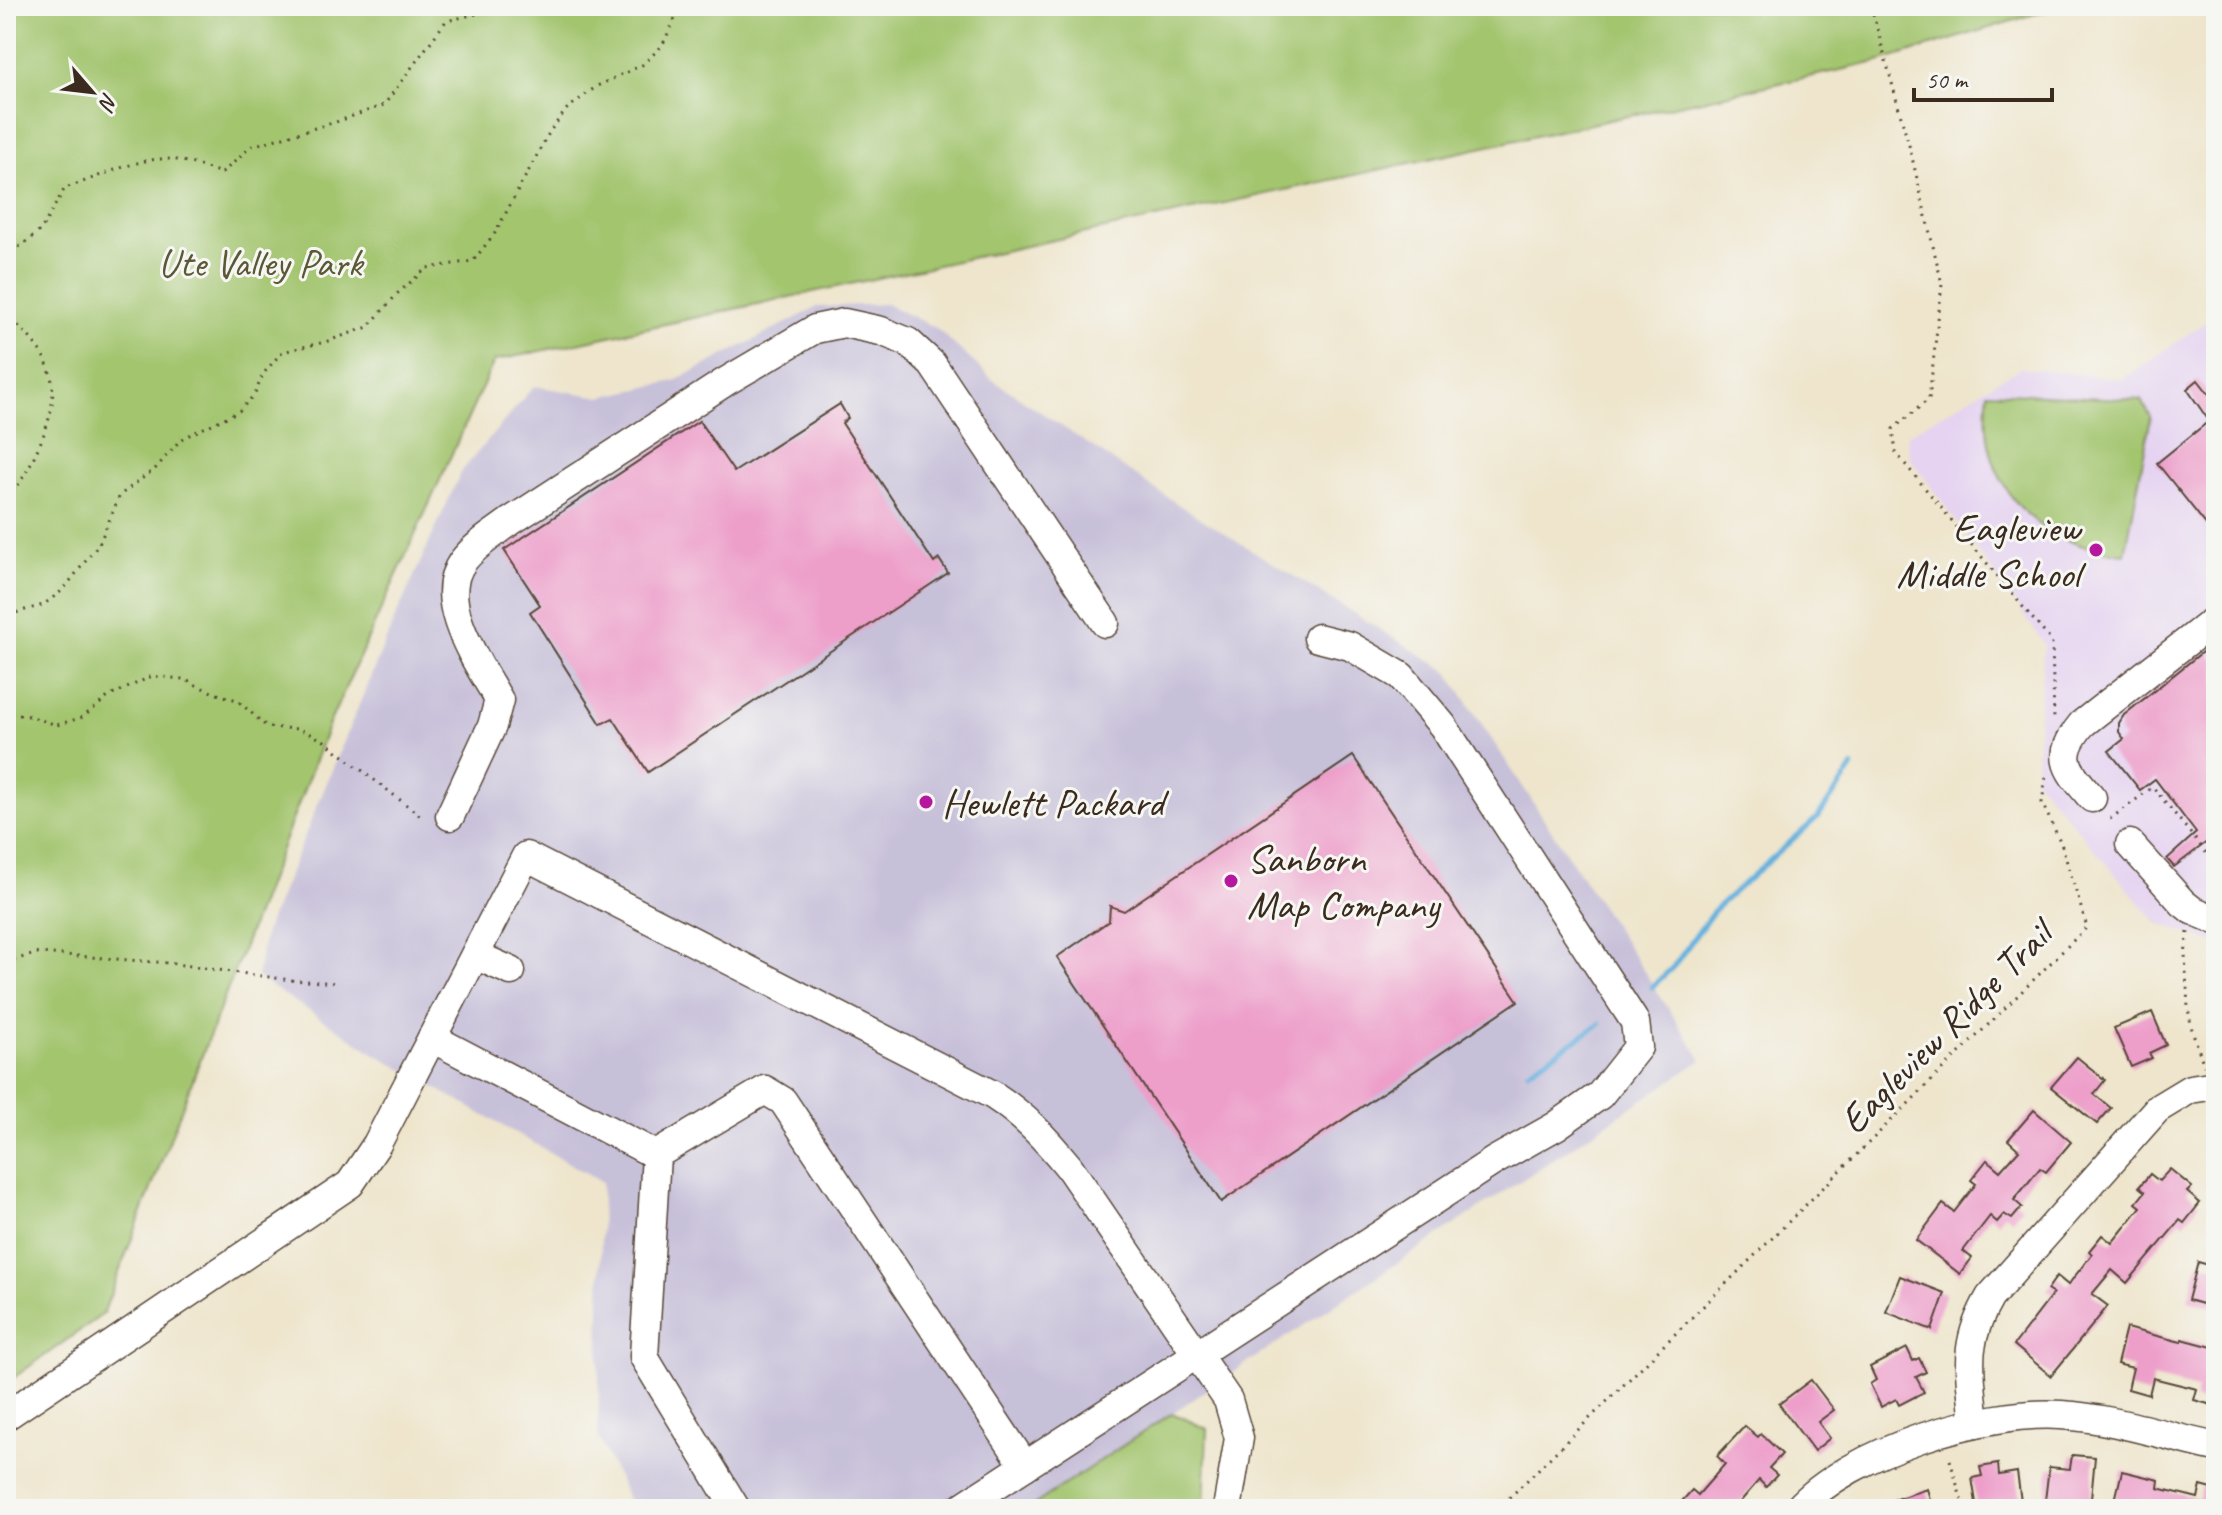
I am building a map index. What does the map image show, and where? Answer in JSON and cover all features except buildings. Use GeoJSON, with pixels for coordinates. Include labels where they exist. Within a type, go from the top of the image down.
{"type":"FeatureCollection","features":[{"type":"Feature","properties":{"kind":"street"},"geometry":{"type":"LineString","coordinates":[[436,816],[492,726],[499,700],[464,637],[454,609],[452,585],[461,562],[511,521],[725,382],[815,329],[844,323],[881,331],[908,342],[932,364],[1105,623]]}},
{"type":"Feature","properties":{"kind":"street"},"geometry":{"type":"LineString","coordinates":[[2101,809],[2069,771],[2060,728],[2082,724],[2216,619]]}},
{"type":"Feature","properties":{"kind":"street"},"geometry":{"type":"LineString","coordinates":[[959,1509],[1600,1095],[1638,1047],[1635,1022],[1443,726],[1401,676],[1350,646],[1318,638]]}},
{"type":"Feature","properties":{"kind":"street"},"geometry":{"type":"LineString","coordinates":[[2130,844],[2171,893],[2207,916]]}},
{"type":"Feature","properties":{"kind":"street"},"geometry":{"type":"LineString","coordinates":[[6,1416],[350,1184],[377,1144],[526,856],[993,1095],[1041,1133],[1069,1167],[1228,1400],[1239,1438],[1227,1509]]}},
{"type":"Feature","properties":{"kind":"street"},"geometry":{"type":"LineString","coordinates":[[475,955],[511,971]]}},
{"type":"Feature","properties":{"kind":"street"},"geometry":{"type":"LineString","coordinates":[[428,1045],[656,1155]]}},
{"type":"Feature","properties":{"kind":"street"},"geometry":{"type":"LineString","coordinates":[[1975,1423],[1968,1355],[1980,1314],[1990,1297],[2157,1109],[2190,1089],[2212,1085]]}},
{"type":"Feature","properties":{"kind":"street"},"geometry":{"type":"LineString","coordinates":[[656,1155],[765,1090],[783,1101],[1025,1466]]}},
{"type":"Feature","properties":{"kind":"street"},"geometry":{"type":"LineString","coordinates":[[656,1155],[644,1357],[736,1509]]}},
{"type":"Feature","properties":{"kind":"street"},"geometry":{"type":"LineString","coordinates":[[1802,1507],[1822,1486],[1889,1450],[1975,1423],[2037,1413],[2064,1415],[2216,1447]]}},
{"type":"Feature","properties":{"kind":"path"},"geometry":{"type":"LineString","coordinates":[[6,257],[41,230],[65,188],[138,161],[168,159],[222,173],[252,146],[384,105],[446,21],[510,6]]}},
{"type":"Feature","properties":{"kind":"path"},"geometry":{"type":"LineString","coordinates":[[6,625],[18,612],[43,605],[63,590],[99,544],[120,495],[156,468],[181,439],[239,411],[255,394],[263,374],[282,352],[325,342],[368,327],[398,293],[427,268],[473,261],[495,233],[550,131],[567,109],[597,86],[642,65],[662,46],[681,6]]}},
{"type":"Feature","properties":{"kind":"path"},"geometry":{"type":"LineString","coordinates":[[1222,6],[1247,13],[1289,6]]}},
{"type":"Feature","properties":{"kind":"path"},"geometry":{"type":"LineString","coordinates":[[1871,6],[1910,149],[1942,284],[1929,399],[1893,429],[1896,453],[2052,642],[2060,728]]}},
{"type":"Feature","properties":{"kind":"path"},"geometry":{"type":"LineString","coordinates":[[6,303],[6,314],[46,357],[53,379],[54,399],[49,422],[25,475],[6,499]]}},
{"type":"Feature","properties":{"kind":"path"},"geometry":{"type":"LineString","coordinates":[[6,660],[10,675],[11,714],[6,731]]}},
{"type":"Feature","properties":{"kind":"path"},"geometry":{"type":"LineString","coordinates":[[11,714],[57,725],[83,717],[108,697],[152,676],[183,679],[237,700],[267,727],[299,729],[323,740],[436,816]]}},
{"type":"Feature","properties":{"kind":"path","name":"Eagleview Ridge Trail"},"geometry":{"type":"LineString","coordinates":[[1498,1509],[2087,927],[2061,843],[2042,803],[2047,774]]}},
{"type":"Feature","properties":{"kind":"path"},"geometry":{"type":"LineString","coordinates":[[2101,809],[2153,787],[2216,865]]}},
{"type":"Feature","properties":{"kind":"path"},"geometry":{"type":"LineString","coordinates":[[2205,852],[2216,843]]}},
{"type":"Feature","properties":{"kind":"path"},"geometry":{"type":"LineString","coordinates":[[2207,916],[2187,938],[2185,954],[2192,1030],[2212,1085]]}},
{"type":"Feature","properties":{"kind":"path"},"geometry":{"type":"LineString","coordinates":[[6,962],[39,953],[168,963],[290,980],[337,983]]}},
{"type":"Feature","properties":{"kind":"path"},"geometry":{"type":"LineString","coordinates":[[1950,1460],[1964,1509]]}},
{"type":"Feature","properties":{"kind":"shaded area","name":"Hewlett Packard"},"geometry":{"type":"Polygon","coordinates":[[[886,304],[936,328],[993,380],[1182,507],[1447,671],[1702,1060],[1028,1509],[618,1509],[629,1501],[598,1436],[602,1182],[374,1053],[257,977],[265,932],[393,623],[461,472],[534,386],[601,397],[675,381],[817,307],[886,304]]]}},
{"type":"Feature","properties":{"kind":"shaded area","name":"Eagleview Middle School"},"geometry":{"type":"Polygon","coordinates":[[[2216,315],[2216,943],[2157,923],[2035,779],[2044,643],[1909,456],[1907,435],[2020,368],[2123,379],[2216,315]]]}},
{"type":"Feature","properties":{"kind":"green space","name":"Ute Valley Park"},"geometry":{"type":"Polygon","coordinates":[[[6,6],[2061,6],[1882,61],[494,361],[329,724],[103,1314],[6,1383],[6,6]]]}},
{"type":"Feature","properties":{"kind":"green space"},"geometry":{"type":"Polygon","coordinates":[[[1988,392],[2141,400],[2151,417],[2125,554],[2092,549],[2064,539],[2038,524],[2018,504],[2002,481],[1992,455],[1987,425],[1988,392]]]}},
{"type":"Feature","properties":{"kind":"green space"},"geometry":{"type":"Polygon","coordinates":[[[1172,1413],[1207,1429],[1204,1509],[1028,1509],[1172,1413]]]}},
{"type":"Feature","properties":{"kind":"waterway"},"geometry":{"type":"LineString","coordinates":[[1652,987],[1673,967],[1715,909],[1818,817],[1853,767]]}},
{"type":"Feature","properties":{"kind":"waterway"},"geometry":{"type":"LineString","coordinates":[[1528,1071],[1600,1024]]}},
{"type":"Feature","properties":{"kind":"place","name":"Eagleview Middle School"},"geometry":{"type":"Point","coordinates":[2096,550]}},
{"type":"Feature","properties":{"kind":"place","name":"Hewlett Packard"},"geometry":{"type":"Point","coordinates":[926,802]}},
{"type":"Feature","properties":{"kind":"place","name":"Sanborn Map Company"},"geometry":{"type":"Point","coordinates":[1231,881]}}]}
